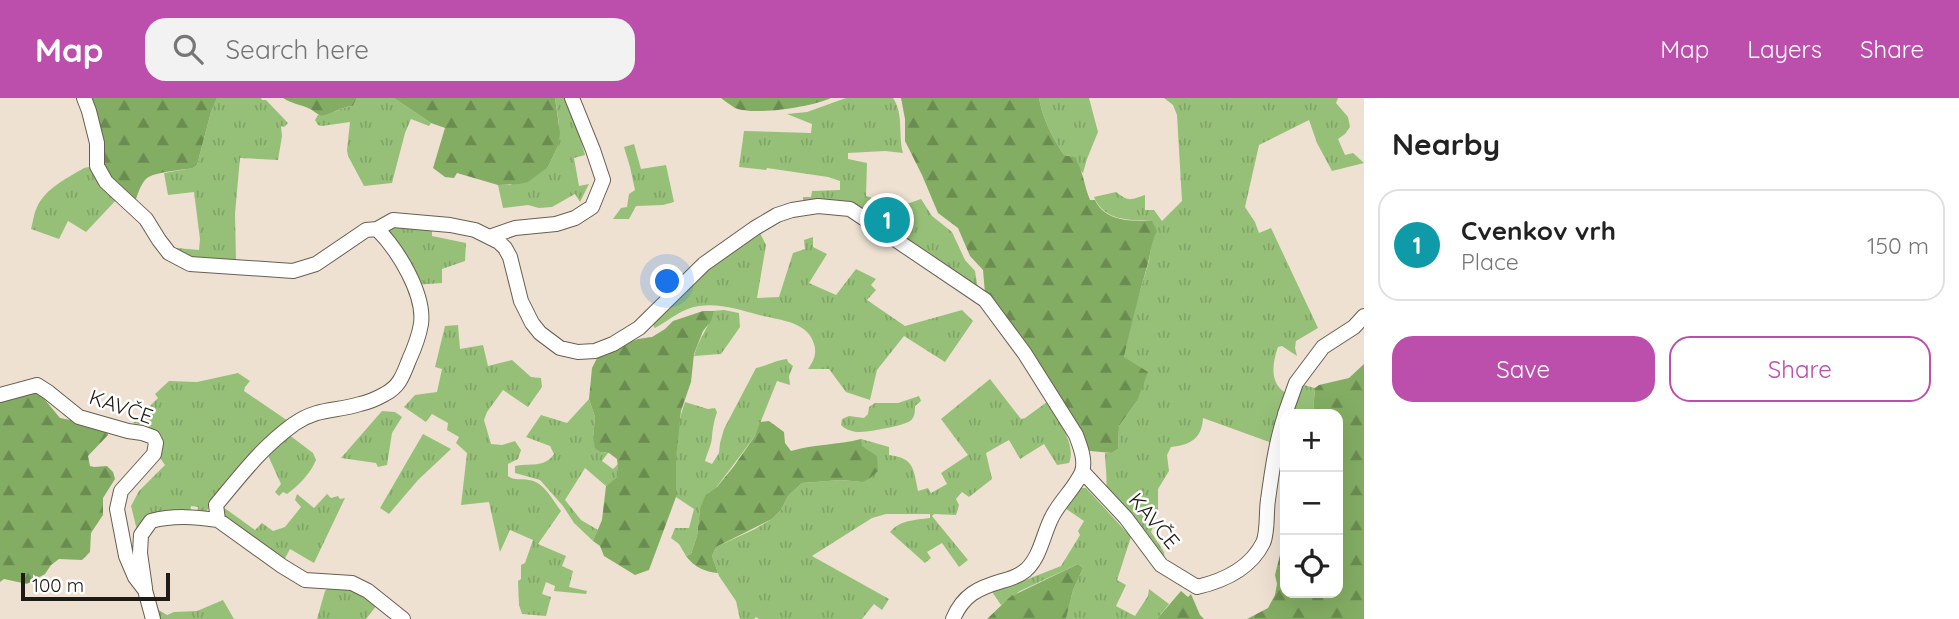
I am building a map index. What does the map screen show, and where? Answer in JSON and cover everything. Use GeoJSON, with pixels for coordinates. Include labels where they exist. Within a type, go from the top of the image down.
{"type":"FeatureCollection","features":[{"type":"Feature","properties":{"kind":"street"},"geometry":{"type":"LineString","coordinates":[[85,98],[97,143],[97,166],[106,182],[146,219],[169,253],[190,264],[293,271],[316,264],[366,230],[376,229],[393,220],[463,227],[475,230],[505,248],[526,315],[540,332],[560,348],[578,352],[594,351],[613,344],[639,328],[704,264],[777,215],[818,206],[850,209],[985,300],[1025,354],[1082,449],[1082,471],[1053,515],[1035,559],[1025,571],[968,596],[958,606],[953,619]]}},
{"type":"Feature","properties":{"kind":"street"},"geometry":{"type":"LineString","coordinates":[[489,237],[515,228],[556,224],[575,218],[592,207],[603,180],[572,98]]}},
{"type":"Feature","properties":{"kind":"street"},"geometry":{"type":"LineString","coordinates":[[376,229],[395,253],[421,303],[421,324],[400,384],[359,405],[325,410],[309,415],[293,425],[260,452],[216,505],[218,520],[282,566],[305,580],[352,583],[368,591],[403,619]]}},
{"type":"Feature","properties":{"kind":"street","name":"KAVČE"},"geometry":{"type":"LineString","coordinates":[[1287,409],[1296,383],[1322,347],[1354,327],[1364,316]]}},
{"type":"Feature","properties":{"kind":"street","name":"KAVČE"},"geometry":{"type":"LineString","coordinates":[[0,395],[37,385],[79,417],[153,437],[156,443],[154,454],[121,491],[117,509],[126,556],[135,577],[145,590]]}},
{"type":"Feature","properties":{"kind":"street","name":"KAVČE"},"geometry":{"type":"LineString","coordinates":[[1082,471],[1126,518],[1161,565],[1197,587],[1216,583],[1244,568],[1264,542],[1280,429]]}},
{"type":"Feature","properties":{"kind":"street","name":"KAVČE"},"geometry":{"type":"LineString","coordinates":[[153,619],[145,590],[140,553],[141,535],[151,521],[164,518],[193,516],[218,520]]}},
{"type":"Feature","properties":{"kind":"green space"},"geometry":{"type":"Polygon","coordinates":[[[85,98],[217,98],[197,165],[147,178],[134,205],[106,176],[85,98]]]}},
{"type":"Feature","properties":{"kind":"green space"},"geometry":{"type":"Polygon","coordinates":[[[217,98],[261,98],[288,123],[284,127],[281,126],[278,160],[240,158],[235,214],[236,262],[189,259],[170,249],[199,250],[200,239],[194,192],[168,195],[164,173],[197,165],[217,98]]]}},
{"type":"Feature","properties":{"kind":"green space"},"geometry":{"type":"Polygon","coordinates":[[[283,98],[357,98],[353,106],[318,115],[283,98]]]}},
{"type":"Feature","properties":{"kind":"green space"},"geometry":{"type":"Polygon","coordinates":[[[357,98],[394,98],[431,123],[429,126],[411,119],[392,183],[364,186],[348,156],[350,122],[322,126],[315,120],[318,115],[353,106],[357,98]]]}},
{"type":"Feature","properties":{"kind":"green space"},"geometry":{"type":"Polygon","coordinates":[[[394,98],[555,98],[560,133],[558,146],[548,167],[528,182],[498,185],[457,173],[454,178],[445,177],[433,168],[445,128],[431,123],[394,98]]]}},
{"type":"Feature","properties":{"kind":"green space"},"geometry":{"type":"Polygon","coordinates":[[[555,98],[569,98],[585,155],[574,158],[579,186],[589,184],[580,202],[575,194],[552,207],[528,205],[503,208],[498,185],[510,185],[548,167],[558,146],[559,124],[555,98]]]}},
{"type":"Feature","properties":{"kind":"green space"},"geometry":{"type":"Polygon","coordinates":[[[721,98],[831,98],[797,107],[756,111],[735,108],[721,98]]]}},
{"type":"Feature","properties":{"kind":"green space"},"geometry":{"type":"Polygon","coordinates":[[[846,98],[893,98],[896,104],[903,153],[848,153],[848,159],[867,163],[866,196],[889,209],[895,218],[894,228],[889,229],[880,224],[803,203],[803,197],[811,197],[812,191],[840,190],[840,181],[767,168],[739,167],[744,131],[811,133],[812,124],[787,114],[807,112],[846,98]]]}},
{"type":"Feature","properties":{"kind":"green space"},"geometry":{"type":"Polygon","coordinates":[[[901,98],[1039,98],[1056,142],[1064,155],[1074,157],[1077,161],[1090,200],[1095,200],[1105,213],[1120,219],[1152,221],[1157,231],[1124,357],[1148,372],[1137,401],[1119,426],[1118,449],[1112,453],[1077,447],[985,293],[983,270],[970,256],[958,228],[938,213],[905,141],[901,98]]]}},
{"type":"Feature","properties":{"kind":"green space"},"geometry":{"type":"Polygon","coordinates":[[[1039,98],[1089,98],[1098,132],[1083,173],[1074,159],[1064,155],[1056,142],[1039,98]]]}},
{"type":"Feature","properties":{"kind":"green space"},"geometry":{"type":"Polygon","coordinates":[[[1164,98],[1338,98],[1336,103],[1348,117],[1350,127],[1338,139],[1345,155],[1353,153],[1364,163],[1332,171],[1317,143],[1309,120],[1259,145],[1245,207],[1259,233],[1271,228],[1318,328],[1296,341],[1297,356],[1282,346],[1278,347],[1274,360],[1275,380],[1288,394],[1283,409],[1280,409],[1280,418],[1272,443],[1203,418],[1200,431],[1194,439],[1171,447],[1167,455],[1169,471],[1158,489],[1158,513],[1151,532],[1164,552],[1165,563],[1104,497],[1107,481],[1105,453],[1118,449],[1119,426],[1137,401],[1124,357],[1149,261],[1151,221],[1118,218],[1104,211],[1094,197],[1116,192],[1130,199],[1145,195],[1145,210],[1154,210],[1162,221],[1182,201],[1177,115],[1173,105],[1164,98]]]}},
{"type":"Feature","properties":{"kind":"green space"},"geometry":{"type":"Polygon","coordinates":[[[634,144],[641,169],[666,165],[674,202],[636,206],[629,219],[613,219],[621,208],[627,207],[629,194],[635,190],[624,147],[634,144]]]}},
{"type":"Feature","properties":{"kind":"green space"},"geometry":{"type":"Polygon","coordinates":[[[89,167],[118,198],[86,232],[68,221],[59,239],[31,229],[36,209],[46,194],[64,180],[89,167]]]}},
{"type":"Feature","properties":{"kind":"green space"},"geometry":{"type":"Polygon","coordinates":[[[921,199],[932,216],[952,232],[965,260],[975,271],[978,290],[904,241],[901,206],[921,199]]]}},
{"type":"Feature","properties":{"kind":"green space"},"geometry":{"type":"Polygon","coordinates":[[[387,226],[432,229],[432,236],[466,243],[465,261],[442,269],[442,283],[413,285],[385,238],[387,226]]]}},
{"type":"Feature","properties":{"kind":"green space"},"geometry":{"type":"Polygon","coordinates":[[[760,233],[766,245],[757,298],[779,297],[793,253],[805,249],[804,240],[813,237],[813,247],[827,254],[809,283],[836,295],[856,269],[876,279],[871,285],[876,290],[867,300],[905,326],[962,310],[973,321],[945,362],[904,336],[877,370],[870,400],[846,392],[829,369],[808,369],[814,357],[814,344],[806,330],[791,323],[707,305],[687,309],[654,327],[653,324],[714,264],[760,233]]]}},
{"type":"Feature","properties":{"kind":"green space"},"geometry":{"type":"Polygon","coordinates":[[[703,311],[714,311],[694,354],[691,382],[681,411],[676,459],[676,497],[649,570],[635,575],[604,556],[600,546],[593,541],[602,520],[606,486],[619,476],[617,459],[595,448],[595,417],[589,399],[592,368],[604,352],[638,339],[652,337],[673,321],[703,311]]]}},
{"type":"Feature","properties":{"kind":"green space"},"geometry":{"type":"Polygon","coordinates":[[[712,311],[739,313],[740,327],[721,354],[694,356],[712,311]]]}},
{"type":"Feature","properties":{"kind":"green space"},"geometry":{"type":"Polygon","coordinates":[[[458,325],[460,349],[483,345],[488,366],[512,360],[531,377],[541,378],[542,387],[528,407],[503,390],[484,420],[491,444],[502,445],[515,441],[521,450],[518,459],[508,464],[508,476],[539,484],[561,511],[538,544],[566,556],[562,566],[573,571],[569,587],[587,591],[586,594],[554,591],[555,586],[546,582],[542,594],[551,597],[546,616],[522,614],[519,605],[518,581],[521,579],[521,565],[525,563],[533,540],[510,530],[500,552],[489,502],[461,505],[467,453],[456,443],[459,437],[447,430],[448,423],[432,414],[426,422],[404,407],[415,395],[437,392],[442,369],[435,367],[445,326],[458,325]]]}},
{"type":"Feature","properties":{"kind":"green space"},"geometry":{"type":"Polygon","coordinates":[[[787,359],[793,366],[789,376],[790,385],[777,381],[755,436],[700,509],[697,536],[691,554],[686,556],[679,544],[671,538],[675,528],[689,528],[694,509],[676,497],[677,437],[685,402],[708,409],[715,408],[717,412],[705,461],[712,464],[719,453],[724,429],[756,368],[787,359]]]}},
{"type":"Feature","properties":{"kind":"green space"},"geometry":{"type":"Polygon","coordinates":[[[1364,364],[1364,619],[1247,619],[1268,608],[1275,595],[1275,575],[1280,555],[1280,598],[1343,598],[1343,409],[1313,409],[1315,388],[1349,378],[1364,364]]]}},
{"type":"Feature","properties":{"kind":"green space"},"geometry":{"type":"Polygon","coordinates":[[[238,373],[250,381],[244,391],[291,423],[218,493],[206,512],[197,515],[198,507],[191,506],[190,513],[179,513],[178,510],[157,514],[140,523],[137,530],[131,506],[139,491],[165,465],[146,425],[133,423],[158,398],[155,394],[169,381],[197,382],[238,373]]]}},
{"type":"Feature","properties":{"kind":"green space"},"geometry":{"type":"Polygon","coordinates":[[[990,379],[1021,419],[1047,402],[1065,432],[1071,455],[1069,463],[1057,465],[1044,444],[1020,459],[1009,440],[986,453],[992,479],[969,497],[962,492],[956,499],[959,505],[956,515],[932,516],[968,560],[959,567],[942,543],[927,552],[931,558],[925,563],[890,532],[903,523],[930,518],[930,514],[886,514],[872,518],[812,556],[889,599],[882,610],[874,604],[862,619],[740,619],[736,601],[719,576],[712,556],[716,547],[772,519],[781,510],[788,496],[802,483],[841,480],[862,482],[861,439],[889,447],[889,455],[908,462],[913,470],[918,491],[928,488],[931,493],[947,484],[941,473],[968,455],[941,419],[990,379]]]}},
{"type":"Feature","properties":{"kind":"green space"},"geometry":{"type":"Polygon","coordinates":[[[1300,384],[1315,388],[1313,409],[1290,409],[1300,384]]]}},
{"type":"Feature","properties":{"kind":"green space"},"geometry":{"type":"Polygon","coordinates":[[[33,389],[60,418],[107,427],[108,435],[88,456],[90,466],[107,466],[115,479],[103,498],[103,515],[91,533],[90,552],[82,560],[59,559],[45,574],[27,584],[4,579],[0,582],[0,399],[33,389]]]}},
{"type":"Feature","properties":{"kind":"green space"},"geometry":{"type":"Polygon","coordinates":[[[919,396],[921,401],[915,406],[914,416],[906,423],[861,432],[841,425],[842,419],[849,416],[864,418],[869,407],[875,403],[898,403],[919,396]]]}},
{"type":"Feature","properties":{"kind":"green space"},"geometry":{"type":"Polygon","coordinates":[[[589,399],[595,417],[593,438],[600,452],[608,453],[602,461],[613,469],[619,463],[619,477],[606,486],[585,468],[565,500],[581,520],[598,530],[593,541],[574,523],[540,480],[515,473],[515,466],[541,463],[554,454],[550,446],[526,437],[541,415],[567,423],[589,399]]]}},
{"type":"Feature","properties":{"kind":"green space"},"geometry":{"type":"Polygon","coordinates":[[[382,411],[395,412],[402,417],[392,433],[387,465],[378,467],[376,463],[341,458],[382,411]]]}},
{"type":"Feature","properties":{"kind":"green space"},"geometry":{"type":"Polygon","coordinates":[[[769,421],[784,432],[785,443],[791,451],[861,439],[862,446],[877,456],[878,471],[862,482],[841,480],[802,483],[788,496],[781,510],[772,519],[716,547],[712,556],[718,573],[700,568],[686,556],[691,554],[697,536],[700,509],[705,496],[717,487],[734,466],[755,436],[760,422],[769,421]]]}},
{"type":"Feature","properties":{"kind":"green space"},"geometry":{"type":"Polygon","coordinates":[[[288,434],[313,453],[316,460],[300,483],[287,494],[283,492],[279,496],[275,492],[281,484],[266,451],[288,434]]]}},
{"type":"Feature","properties":{"kind":"green space"},"geometry":{"type":"Polygon","coordinates":[[[423,434],[451,449],[418,480],[389,514],[380,508],[423,434]]]}},
{"type":"Feature","properties":{"kind":"green space"},"geometry":{"type":"Polygon","coordinates":[[[1071,488],[1086,488],[1131,537],[1117,580],[1126,585],[1116,606],[1135,616],[1148,596],[1149,589],[1169,604],[1157,619],[1066,619],[1073,590],[1083,568],[1078,564],[1020,591],[1001,605],[988,586],[1013,585],[1061,566],[1080,535],[1078,531],[1084,521],[1056,502],[1071,488]]]}},
{"type":"Feature","properties":{"kind":"green space"},"geometry":{"type":"Polygon","coordinates":[[[297,494],[314,508],[327,494],[331,498],[345,498],[314,563],[290,549],[282,564],[224,523],[219,504],[255,530],[262,523],[273,531],[285,527],[301,507],[295,500],[297,494]]]}},
{"type":"Feature","properties":{"kind":"green space"},"geometry":{"type":"Polygon","coordinates":[[[1078,564],[1083,568],[1073,590],[1066,619],[987,619],[1010,597],[1078,564]]]}},
{"type":"Feature","properties":{"kind":"green space"},"geometry":{"type":"Polygon","coordinates":[[[331,585],[351,586],[377,605],[366,619],[317,619],[325,591],[331,585]]]}},
{"type":"Feature","properties":{"kind":"green space"},"geometry":{"type":"Polygon","coordinates":[[[1181,591],[1188,597],[1191,594],[1204,619],[1157,619],[1181,591]]]}},
{"type":"Feature","properties":{"kind":"green space"},"geometry":{"type":"Polygon","coordinates":[[[223,600],[234,619],[157,619],[157,609],[167,615],[197,611],[223,600]]]}},
{"type":"Feature","properties":{"kind":"place","name":"Cvenkov vrh"},"geometry":{"type":"Point","coordinates":[887,220]}}]}
